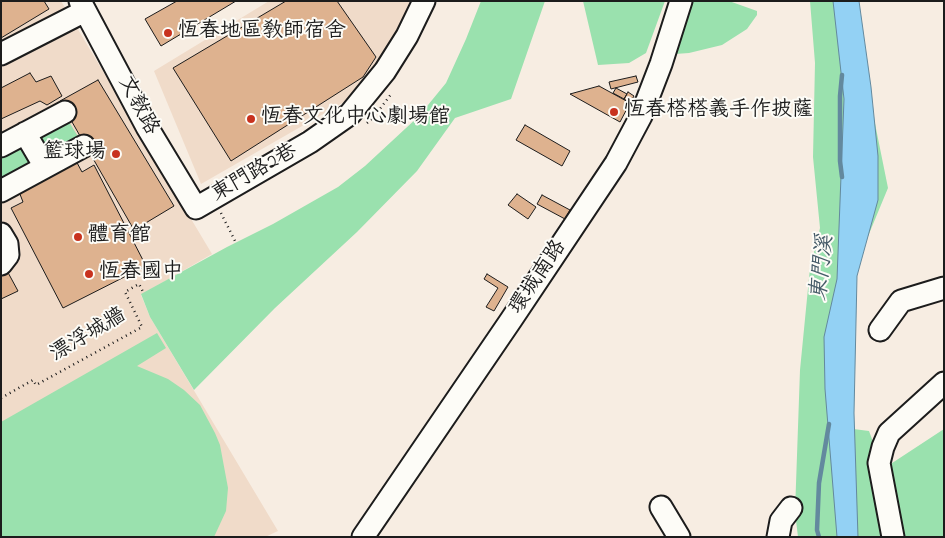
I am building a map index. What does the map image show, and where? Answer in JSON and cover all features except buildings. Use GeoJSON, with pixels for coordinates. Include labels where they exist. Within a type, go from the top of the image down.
{"type":"FeatureCollection","features":[{"type":"Feature","properties":{"kind":"street","name":"東門路2巷"},"geometry":{"type":"LineString","coordinates":[[196,208],[310,142],[350,114],[385,71],[407,36],[424,1]]}},
{"type":"Feature","properties":{"kind":"street","name":"環城南路"},"geometry":{"type":"LineString","coordinates":[[362,537],[512,320],[616,163],[641,116],[661,64],[680,1]]}},
{"type":"Feature","properties":{"kind":"street","name":"文教路"},"geometry":{"type":"LineString","coordinates":[[83,6],[147,127],[196,208]]}},
{"type":"Feature","properties":{"kind":"street"},"geometry":{"type":"LineString","coordinates":[[1,54],[83,6]]}},
{"type":"Feature","properties":{"kind":"street"},"geometry":{"type":"LineString","coordinates":[[1,146],[65,112]]}},
{"type":"Feature","properties":{"kind":"street"},"geometry":{"type":"LineString","coordinates":[[25,134],[45,167]]}},
{"type":"Feature","properties":{"kind":"street"},"geometry":{"type":"LineString","coordinates":[[1,191],[84,146]]}},
{"type":"Feature","properties":{"kind":"street"},"geometry":{"type":"LineString","coordinates":[[1,234],[7,244],[8,255],[1,264]]}},
{"type":"Feature","properties":{"kind":"street"},"geometry":{"type":"LineString","coordinates":[[880,330],[901,301],[944,288]]}},
{"type":"Feature","properties":{"kind":"street"},"geometry":{"type":"LineString","coordinates":[[893,537],[879,463],[883,447],[889,433],[944,383]]}},
{"type":"Feature","properties":{"kind":"street"},"geometry":{"type":"LineString","coordinates":[[661,507],[679,537]]}},
{"type":"Feature","properties":{"kind":"street"},"geometry":{"type":"LineString","coordinates":[[778,537],[781,522],[791,508]]}},
{"type":"Feature","properties":{"kind":"path"},"geometry":{"type":"LineString","coordinates":[[221,213],[235,241]]}},
{"type":"Feature","properties":{"kind":"path","name":"漂浮城牆"},"geometry":{"type":"LineString","coordinates":[[1,398],[33,380],[36,385],[142,327],[125,292],[139,284],[144,294]]}},
{"type":"Feature","properties":{"kind":"shaded area","name":"恆春國中"},"geometry":{"type":"Polygon","coordinates":[[[1,1],[61,1],[212,254],[141,295],[150,317],[278,531],[265,537],[1,537],[1,1]]]}},
{"type":"Feature","properties":{"kind":"shaded area","name":"恆春文化中心劇場館"},"geometry":{"type":"Polygon","coordinates":[[[269,1],[415,1],[395,40],[344,102],[201,184],[154,71],[269,1]]]}},
{"type":"Feature","properties":{"kind":"green space"},"geometry":{"type":"Polygon","coordinates":[[[481,1],[545,1],[511,99],[455,118],[417,171],[357,232],[275,308],[194,390],[150,317],[141,294],[338,187],[365,166],[419,116],[446,83],[481,1]]]}},
{"type":"Feature","properties":{"kind":"green space"},"geometry":{"type":"Polygon","coordinates":[[[583,1],[665,1],[646,53],[629,63],[598,65],[583,1]]]}},
{"type":"Feature","properties":{"kind":"green space"},"geometry":{"type":"Polygon","coordinates":[[[691,1],[729,1],[757,11],[757,15],[747,29],[722,45],[689,53],[675,54],[691,1]]]}},
{"type":"Feature","properties":{"kind":"green space"},"geometry":{"type":"Polygon","coordinates":[[[810,1],[854,1],[865,74],[888,188],[859,258],[830,426],[869,431],[883,469],[944,429],[944,537],[798,537],[795,512],[800,370],[810,268],[820,228],[813,157],[815,63],[810,1]]]}},
{"type":"Feature","properties":{"kind":"green space"},"geometry":{"type":"Polygon","coordinates":[[[66,117],[82,143],[46,161],[32,135],[66,117]]]}},
{"type":"Feature","properties":{"kind":"green space"},"geometry":{"type":"Polygon","coordinates":[[[23,140],[37,165],[1,185],[1,152],[23,140]]]}},
{"type":"Feature","properties":{"kind":"green space"},"geometry":{"type":"Polygon","coordinates":[[[157,333],[166,348],[137,366],[168,379],[184,390],[200,405],[220,445],[228,488],[226,511],[214,537],[1,537],[1,422],[157,333]]]}},
{"type":"Feature","properties":{"kind":"water"},"geometry":{"type":"Polygon","coordinates":[[[833,1],[859,1],[878,156],[878,200],[857,276],[854,413],[858,537],[837,537],[825,389],[824,337],[837,279],[844,99],[833,1]]]}},
{"type":"Feature","properties":{"kind":"waterway","name":"東門溪"},"geometry":{"type":"LineString","coordinates":[[842,75],[840,96],[840,161],[842,177]]}},
{"type":"Feature","properties":{"kind":"waterway","name":"東門溪"},"geometry":{"type":"LineString","coordinates":[[819,537],[817,530],[819,483],[829,424]]}},
{"type":"Feature","properties":{"kind":"place","name":"恆春地區教師宿舍"},"geometry":{"type":"Point","coordinates":[168,33]}},
{"type":"Feature","properties":{"kind":"place","name":"恆春榙榙義手作披薩"},"geometry":{"type":"Point","coordinates":[614,112]}},
{"type":"Feature","properties":{"kind":"place","name":"恆春文化中心劇場館"},"geometry":{"type":"Point","coordinates":[251,119]}},
{"type":"Feature","properties":{"kind":"place","name":"籃球場"},"geometry":{"type":"Point","coordinates":[116,154]}},
{"type":"Feature","properties":{"kind":"place","name":"體育館"},"geometry":{"type":"Point","coordinates":[78,237]}},
{"type":"Feature","properties":{"kind":"place","name":"恆春國中"},"geometry":{"type":"Point","coordinates":[89,274]}}]}
